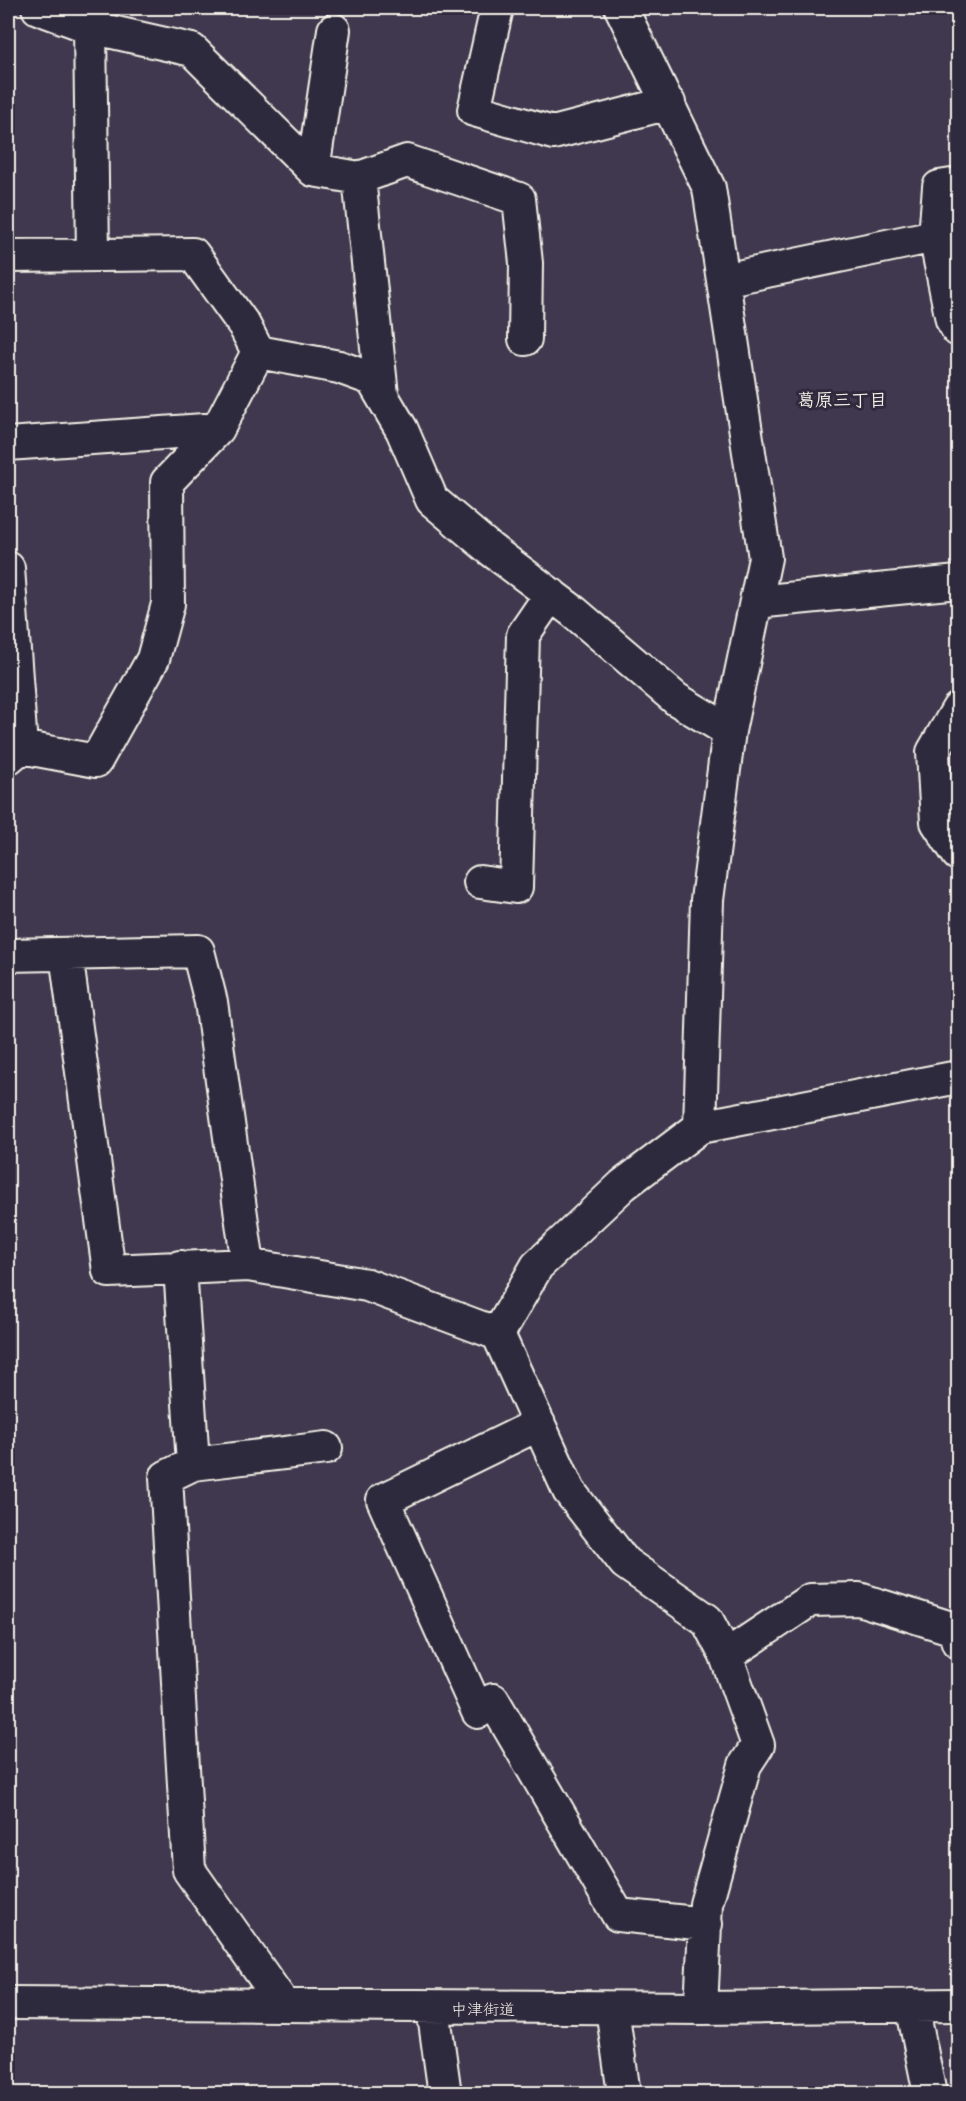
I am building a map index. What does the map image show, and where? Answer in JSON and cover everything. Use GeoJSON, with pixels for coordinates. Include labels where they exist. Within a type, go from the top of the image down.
{"type":"FeatureCollection","features":[{"type":"Feature","properties":{"kind":"street"},"geometry":{"type":"LineString","coordinates":[[38,8],[90,27],[192,50],[314,170],[359,178],[407,161],[519,199],[526,263],[525,339]]}},
{"type":"Feature","properties":{"kind":"street"},"geometry":{"type":"LineString","coordinates":[[497,8],[474,110],[553,133],[669,103]]}},
{"type":"Feature","properties":{"kind":"street"},"geometry":{"type":"LineString","coordinates":[[621,8],[709,188],[765,558],[729,731],[707,900],[700,1127]]}},
{"type":"Feature","properties":{"kind":"street"},"geometry":{"type":"LineString","coordinates":[[90,27],[93,255]]}},
{"type":"Feature","properties":{"kind":"street"},"geometry":{"type":"LineString","coordinates":[[314,170],[334,30]]}},
{"type":"Feature","properties":{"kind":"street"},"geometry":{"type":"LineString","coordinates":[[359,178],[382,395]]}},
{"type":"Feature","properties":{"kind":"street"},"geometry":{"type":"LineString","coordinates":[[958,184],[939,187],[935,236],[952,294],[951,320],[958,330]]}},
{"type":"Feature","properties":{"kind":"street"},"geometry":{"type":"LineString","coordinates":[[723,280],[935,236]]}},
{"type":"Feature","properties":{"kind":"street"},"geometry":{"type":"LineString","coordinates":[[8,256],[193,254],[244,325],[258,352]]}},
{"type":"Feature","properties":{"kind":"street"},"geometry":{"type":"LineString","coordinates":[[258,352],[339,367],[372,379],[402,430],[432,500],[490,549],[551,594],[676,699],[729,731]]}},
{"type":"Feature","properties":{"kind":"street"},"geometry":{"type":"LineString","coordinates":[[8,568],[14,752],[96,761],[153,659],[168,604],[166,482],[218,429],[258,352]]}},
{"type":"Feature","properties":{"kind":"street"},"geometry":{"type":"LineString","coordinates":[[8,444],[218,429]]}},
{"type":"Feature","properties":{"kind":"street"},"geometry":{"type":"LineString","coordinates":[[756,602],[958,582]]}},
{"type":"Feature","properties":{"kind":"street"},"geometry":{"type":"LineString","coordinates":[[480,882],[516,887],[524,635],[551,594]]}},
{"type":"Feature","properties":{"kind":"street"},"geometry":{"type":"LineString","coordinates":[[958,709],[933,752],[937,822],[958,854]]}},
{"type":"Feature","properties":{"kind":"street"},"geometry":{"type":"LineString","coordinates":[[8,955],[198,951],[211,1002],[248,1265]]}},
{"type":"Feature","properties":{"kind":"street"},"geometry":{"type":"LineString","coordinates":[[66,954],[109,1271],[248,1265],[367,1285],[498,1334],[569,1491],[625,1563],[707,1620],[726,1656],[758,1745],[745,1765],[706,1904],[700,2008]]}},
{"type":"Feature","properties":{"kind":"street"},"geometry":{"type":"LineString","coordinates":[[498,1334],[537,1266],[623,1185],[700,1127],[958,1077]]}},
{"type":"Feature","properties":{"kind":"street"},"geometry":{"type":"LineString","coordinates":[[180,1267],[193,1464]]}},
{"type":"Feature","properties":{"kind":"street"},"geometry":{"type":"LineString","coordinates":[[538,1424],[383,1500],[478,1712],[493,1700],[618,1915],[706,1924]]}},
{"type":"Feature","properties":{"kind":"street"},"geometry":{"type":"LineString","coordinates":[[284,2005],[189,1870],[166,1477],[193,1464],[326,1448]]}},
{"type":"Feature","properties":{"kind":"street"},"geometry":{"type":"LineString","coordinates":[[726,1656],[810,1600],[859,1599],[954,1629],[958,1642]]}},
{"type":"Feature","properties":{"kind":"street","name":"中津街道"},"geometry":{"type":"LineString","coordinates":[[8,2003],[433,2008],[958,2005]]}},
{"type":"Feature","properties":{"kind":"street"},"geometry":{"type":"LineString","coordinates":[[912,2005],[930,2094]]}},
{"type":"Feature","properties":{"kind":"street"},"geometry":{"type":"LineString","coordinates":[[433,2008],[445,2094]]}},
{"type":"Feature","properties":{"kind":"street"},"geometry":{"type":"LineString","coordinates":[[612,2008],[624,2094]]}},
{"type":"Feature","properties":{"kind":"district","name":"葛原三丁目"},"geometry":{"type":"Point","coordinates":[842,398]}}]}
